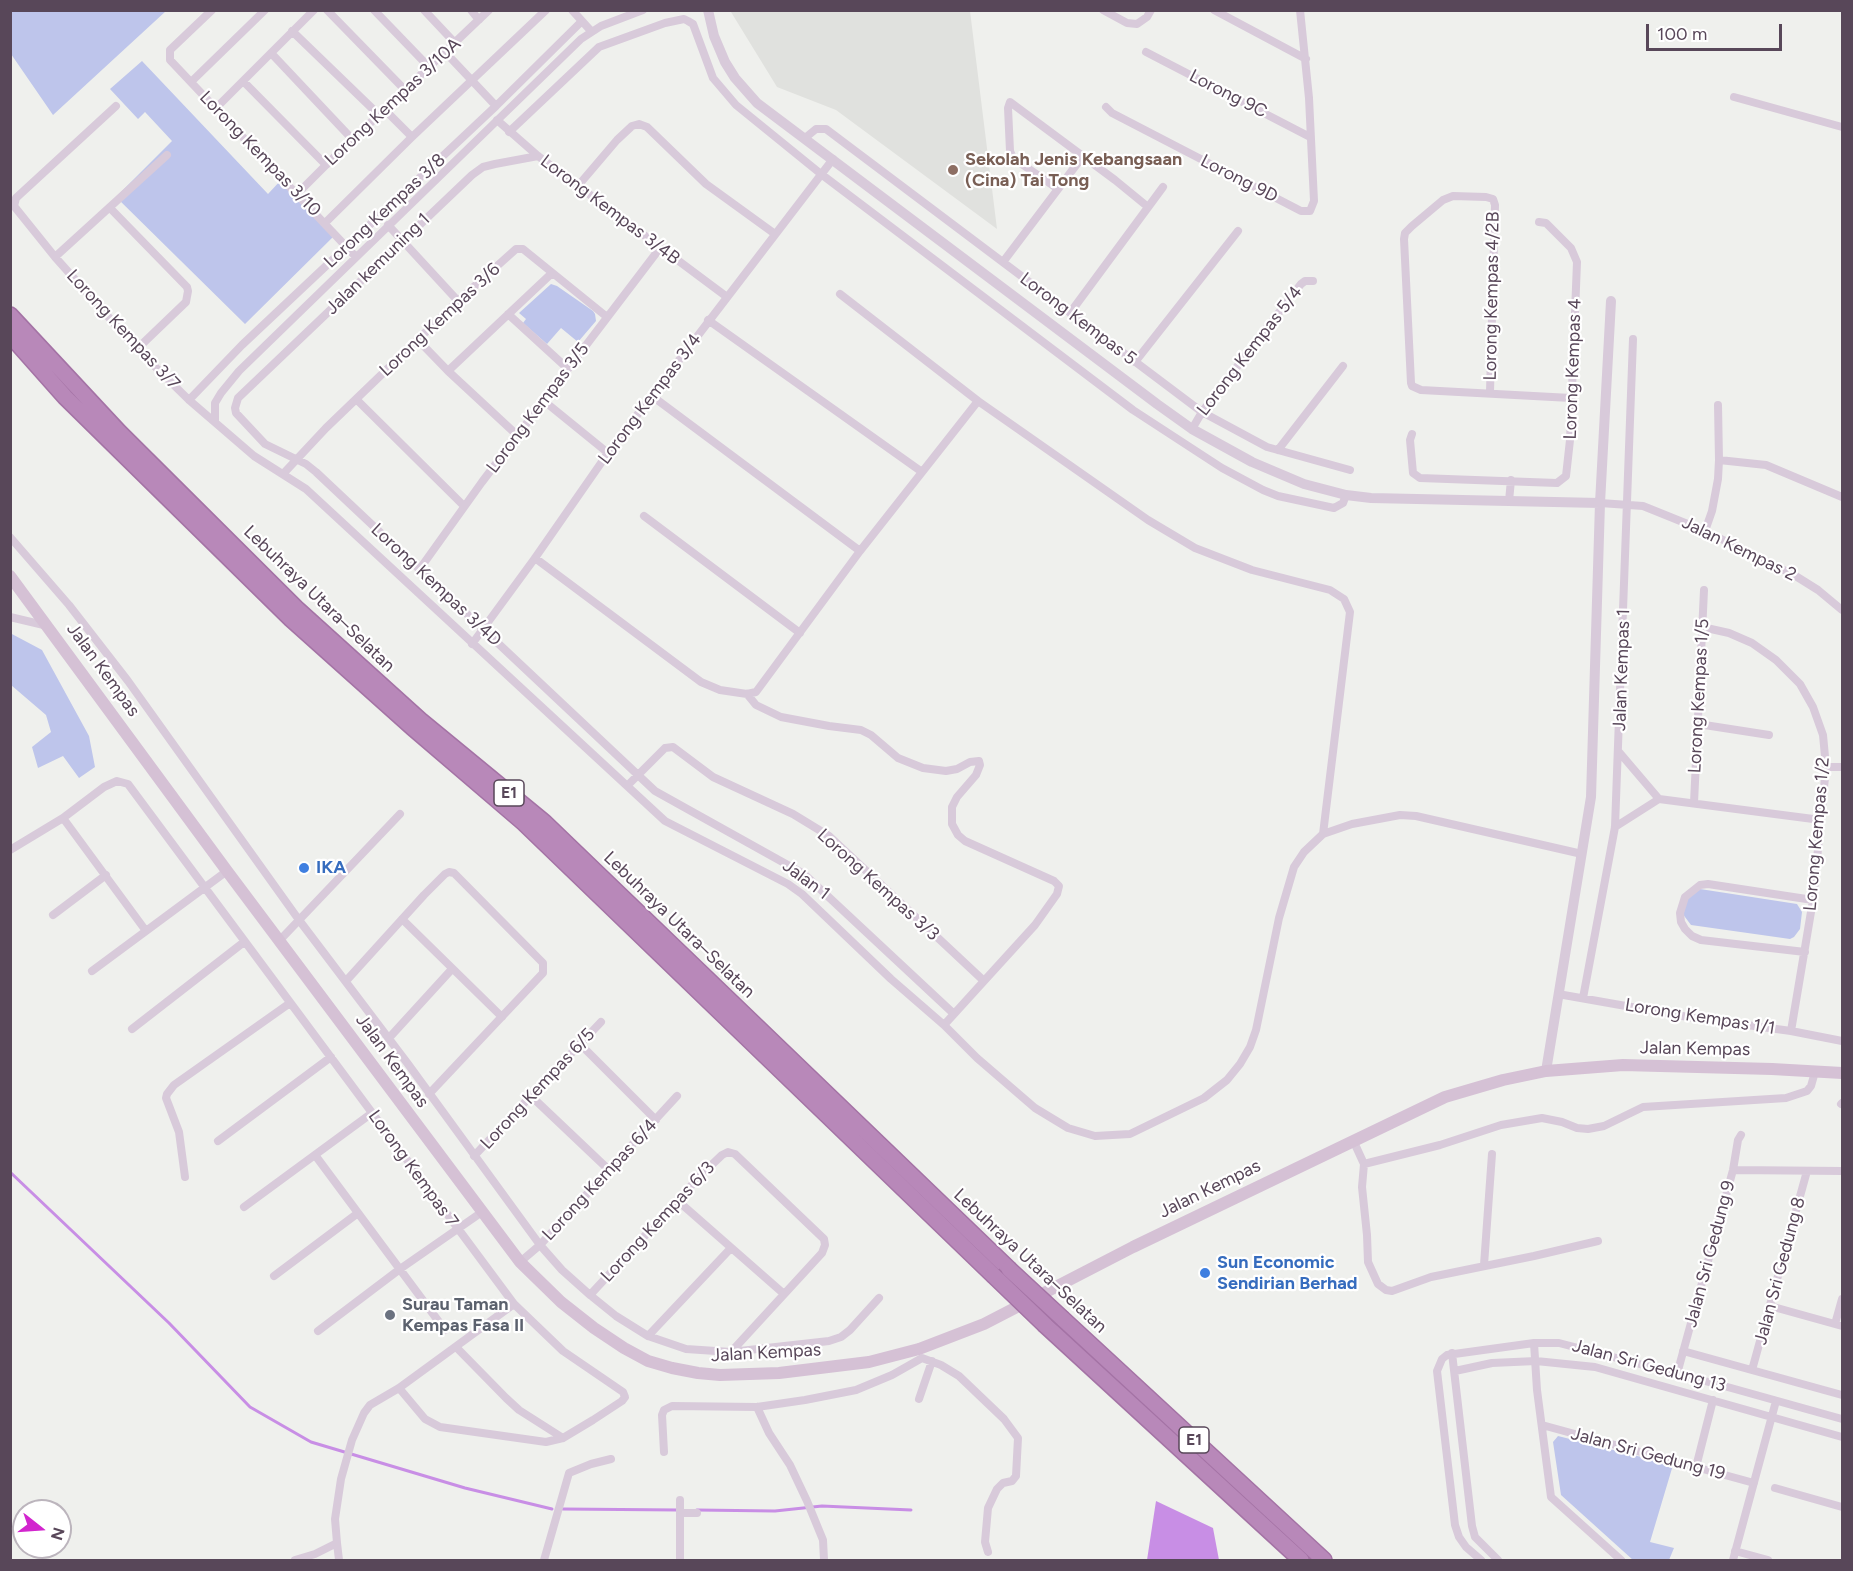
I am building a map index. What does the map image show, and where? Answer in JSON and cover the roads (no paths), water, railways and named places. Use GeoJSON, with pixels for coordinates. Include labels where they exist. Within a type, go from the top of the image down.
{"type":"FeatureCollection","features":[{"type":"Feature","properties":{"kind":"highway","name":"Lebuhraya Utara–Selatan"},"geometry":{"type":"LineString","coordinates":[[10,315],[119,432],[296,608],[420,720],[544,822],[1009,1269],[1324,1560]]}},
{"type":"Feature","properties":{"kind":"highway","name":"Lebuhraya Utara–Selatan"},"geometry":{"type":"LineString","coordinates":[[10,335],[65,398],[274,603],[524,824],[1045,1325],[1301,1560]]}},
{"type":"Feature","properties":{"kind":"main road","name":"Jalan Kempas"},"geometry":{"type":"LineString","coordinates":[[10,576],[520,1262],[554,1296],[594,1328],[648,1361],[672,1368],[720,1375],[779,1373],[920,1353],[984,1324],[1133,1247],[1353,1140],[1445,1097],[1503,1080],[1546,1071],[1623,1065],[1842,1073]]}},
{"type":"Feature","properties":{"kind":"street","name":"Lorong Kempas 3/10"},"geometry":{"type":"LineString","coordinates":[[212,10],[170,50],[170,60],[356,257]]}},
{"type":"Feature","properties":{"kind":"street"},"geometry":{"type":"LineString","coordinates":[[190,82],[265,10]]}},
{"type":"Feature","properties":{"kind":"street"},"geometry":{"type":"LineString","coordinates":[[216,108],[314,10]]}},
{"type":"Feature","properties":{"kind":"street"},"geometry":{"type":"LineString","coordinates":[[327,10],[405,90]]}},
{"type":"Feature","properties":{"kind":"street"},"geometry":{"type":"LineString","coordinates":[[374,10],[429,67]]}},
{"type":"Feature","properties":{"kind":"street"},"geometry":{"type":"LineString","coordinates":[[424,10],[455,43]]}},
{"type":"Feature","properties":{"kind":"street"},"geometry":{"type":"LineString","coordinates":[[471,10],[479,20]]}},
{"type":"Feature","properties":{"kind":"street","name":"Lorong Kempas 3/10A"},"geometry":{"type":"LineString","coordinates":[[297,194],[489,10]]}},
{"type":"Feature","properties":{"kind":"street"},"geometry":{"type":"LineString","coordinates":[[325,223],[546,10]]}},
{"type":"Feature","properties":{"kind":"street"},"geometry":{"type":"LineString","coordinates":[[572,10],[591,31]]}},
{"type":"Feature","properties":{"kind":"street"},"geometry":{"type":"LineString","coordinates":[[215,421],[215,403],[220,393],[238,372],[497,120],[591,31],[643,10]]}},
{"type":"Feature","properties":{"kind":"street"},"geometry":{"type":"LineString","coordinates":[[708,10],[714,36],[725,62],[735,78],[757,103],[1192,429],[1251,462],[1304,484],[1346,495],[1371,498],[1599,503]]}},
{"type":"Feature","properties":{"kind":"street"},"geometry":{"type":"LineString","coordinates":[[1103,10],[1127,23],[1137,24],[1147,17],[1151,10]]}},
{"type":"Feature","properties":{"kind":"street"},"geometry":{"type":"LineString","coordinates":[[1214,10],[1306,59]]}},
{"type":"Feature","properties":{"kind":"street"},"geometry":{"type":"LineString","coordinates":[[1300,10],[1306,59],[1310,137]]}},
{"type":"Feature","properties":{"kind":"street"},"geometry":{"type":"LineString","coordinates":[[509,132],[599,47],[665,23],[684,19],[693,24],[713,78],[727,96],[821,174],[1133,410],[1222,468],[1263,490],[1324,507],[1340,506],[1346,495]]}},
{"type":"Feature","properties":{"kind":"street","name":"Lorong Kempas 3/8"},"geometry":{"type":"LineString","coordinates":[[189,400],[242,345],[347,248],[582,21]]}},
{"type":"Feature","properties":{"kind":"street"},"geometry":{"type":"LineString","coordinates":[[292,31],[412,137]]}},
{"type":"Feature","properties":{"kind":"street"},"geometry":{"type":"LineString","coordinates":[[445,52],[496,106]]}},
{"type":"Feature","properties":{"kind":"street","name":"Lorong 9C"},"geometry":{"type":"LineString","coordinates":[[1146,52],[1310,137]]}},
{"type":"Feature","properties":{"kind":"street"},"geometry":{"type":"LineString","coordinates":[[271,54],[353,140]]}},
{"type":"Feature","properties":{"kind":"street"},"geometry":{"type":"LineString","coordinates":[[243,81],[326,165]]}},
{"type":"Feature","properties":{"kind":"street"},"geometry":{"type":"LineString","coordinates":[[1734,97],[1842,127]]}},
{"type":"Feature","properties":{"kind":"street"},"geometry":{"type":"LineString","coordinates":[[1058,189],[1013,158],[1010,151],[1008,104],[1010,102],[1148,207]]}},
{"type":"Feature","properties":{"kind":"street","name":"Lorong Kempas 3/7"},"geometry":{"type":"LineString","coordinates":[[116,106],[16,198],[14,206],[35,234],[137,349],[189,400],[254,456],[306,489],[666,821],[788,884],[802,894],[891,979],[944,1025],[977,1059],[1035,1108],[1068,1128],[1104,1137],[1130,1134],[1204,1098],[1227,1080],[1250,1047],[1256,1030],[1279,918],[1294,867],[1304,852],[1323,834]]}},
{"type":"Feature","properties":{"kind":"street","name":"Lorong 9D"},"geometry":{"type":"LineString","coordinates":[[1106,107],[1112,113],[1301,211],[1310,211],[1314,201],[1310,137]]}},
{"type":"Feature","properties":{"kind":"street","name":"Lorong Kempas 3/4B"},"geometry":{"type":"LineString","coordinates":[[497,120],[577,187],[726,297]]}},
{"type":"Feature","properties":{"kind":"street"},"geometry":{"type":"LineString","coordinates":[[577,187],[617,140],[632,126],[639,124],[647,127],[706,184],[775,234]]}},
{"type":"Feature","properties":{"kind":"street","name":"Lorong Kempas 5"},"geometry":{"type":"LineString","coordinates":[[805,138],[816,129],[826,129],[1202,412],[1257,442],[1350,470]]}},
{"type":"Feature","properties":{"kind":"street"},"geometry":{"type":"LineString","coordinates":[[55,257],[167,155]]}},
{"type":"Feature","properties":{"kind":"street","name":"Jalan kemuning 1"},"geometry":{"type":"LineString","coordinates":[[236,403],[238,398],[472,175],[483,167],[538,156]]}},
{"type":"Feature","properties":{"kind":"street"},"geometry":{"type":"LineString","coordinates":[[1003,262],[1083,156]]}},
{"type":"Feature","properties":{"kind":"street","name":"Lorong Kempas 3/4"},"geometry":{"type":"LineString","coordinates":[[472,644],[608,453],[833,159]]}},
{"type":"Feature","properties":{"kind":"street"},"geometry":{"type":"LineString","coordinates":[[1070,313],[1163,187]]}},
{"type":"Feature","properties":{"kind":"street","name":"Lorong Kempas 4/2B"},"geometry":{"type":"LineString","coordinates":[[1453,196],[1486,196],[1493,200],[1495,205],[1490,392],[1421,390],[1414,388],[1411,383],[1404,238],[1412,226],[1443,200],[1453,196]]}},
{"type":"Feature","properties":{"kind":"street"},"geometry":{"type":"LineString","coordinates":[[110,208],[187,287],[188,291],[186,302],[137,349]]}},
{"type":"Feature","properties":{"kind":"street","name":"Lorong Kempas 4"},"geometry":{"type":"LineString","coordinates":[[1412,434],[1413,473],[1416,476],[1557,483],[1566,476],[1576,257],[1571,248],[1546,223],[1539,222]]}},
{"type":"Feature","properties":{"kind":"street"},"geometry":{"type":"LineString","coordinates":[[388,225],[458,301]]}},
{"type":"Feature","properties":{"kind":"street"},"geometry":{"type":"LineString","coordinates":[[1135,362],[1238,231]]}},
{"type":"Feature","properties":{"kind":"street","name":"Lorong Kempas 3/5"},"geometry":{"type":"LineString","coordinates":[[419,570],[517,435],[660,248]]}},
{"type":"Feature","properties":{"kind":"street","name":"Lorong Kempas 3/6"},"geometry":{"type":"LineString","coordinates":[[284,474],[356,399],[458,301],[519,249],[523,249],[607,317]]}},
{"type":"Feature","properties":{"kind":"street"},"geometry":{"type":"LineString","coordinates":[[448,371],[552,273]]}},
{"type":"Feature","properties":{"kind":"street","name":"Lorong Kempas 5/4"},"geometry":{"type":"LineString","coordinates":[[1192,429],[1202,412],[1301,284],[1305,281],[1313,281]]}},
{"type":"Feature","properties":{"kind":"street"},"geometry":{"type":"LineString","coordinates":[[840,294],[978,401],[1148,520],[1195,548],[1252,570],[1330,590],[1344,599],[1350,612],[1323,834],[1352,824],[1400,814],[1582,854]]}},
{"type":"Feature","properties":{"kind":"street"},"geometry":{"type":"LineString","coordinates":[[1546,1071],[1591,797],[1599,503],[1611,301]]}},
{"type":"Feature","properties":{"kind":"street"},"geometry":{"type":"LineString","coordinates":[[508,314],[567,369]]}},
{"type":"Feature","properties":{"kind":"street"},"geometry":{"type":"LineString","coordinates":[[708,320],[922,472]]}},
{"type":"Feature","properties":{"kind":"street","name":"Jalan Kempas 1"},"geometry":{"type":"LineString","coordinates":[[1584,998],[1615,826],[1633,339]]}},
{"type":"Feature","properties":{"kind":"street"},"geometry":{"type":"LineString","coordinates":[[418,340],[517,435]]}},
{"type":"Feature","properties":{"kind":"street"},"geometry":{"type":"LineString","coordinates":[[1278,450],[1343,366]]}},
{"type":"Feature","properties":{"kind":"street"},"geometry":{"type":"LineString","coordinates":[[1490,392],[1571,398]]}},
{"type":"Feature","properties":{"kind":"street"},"geometry":{"type":"LineString","coordinates":[[652,396],[860,551]]}},
{"type":"Feature","properties":{"kind":"street"},"geometry":{"type":"LineString","coordinates":[[356,399],[464,506]]}},
{"type":"Feature","properties":{"kind":"street"},"geometry":{"type":"LineString","coordinates":[[543,401],[608,453]]}},
{"type":"Feature","properties":{"kind":"street"},"geometry":{"type":"LineString","coordinates":[[535,558],[701,682],[720,690],[747,694],[756,692],[860,551],[978,401]]}},
{"type":"Feature","properties":{"kind":"street","name":"Lorong Kempas 3/4D"},"geometry":{"type":"LineString","coordinates":[[236,403],[236,414],[258,438],[275,451],[316,472],[638,775]]}},
{"type":"Feature","properties":{"kind":"street"},"geometry":{"type":"LineString","coordinates":[[1705,531],[1716,495],[1719,460],[1718,405]]}},
{"type":"Feature","properties":{"kind":"street"},"geometry":{"type":"LineString","coordinates":[[1719,460],[1766,465],[1842,497]]}},
{"type":"Feature","properties":{"kind":"street"},"geometry":{"type":"LineString","coordinates":[[1509,501],[1511,480]]}},
{"type":"Feature","properties":{"kind":"street","name":"Jalan Kempas 2"},"geometry":{"type":"LineString","coordinates":[[1599,503],[1628,504],[1657,511],[1705,531],[1794,575],[1842,609]]}},
{"type":"Feature","properties":{"kind":"street"},"geometry":{"type":"LineString","coordinates":[[644,516],[800,633]]}},
{"type":"Feature","properties":{"kind":"street"},"geometry":{"type":"LineString","coordinates":[[10,537],[69,605],[128,681],[299,920],[389,1038],[540,1245],[562,1270],[590,1295],[616,1316],[648,1336],[686,1349],[731,1352],[829,1341],[841,1337],[879,1298]]}},
{"type":"Feature","properties":{"kind":"street","name":"Lorong Kempas 1/5"},"geometry":{"type":"LineString","coordinates":[[1694,803],[1704,590]]}},
{"type":"Feature","properties":{"kind":"street"},"geometry":{"type":"LineString","coordinates":[[10,617],[49,626]]}},
{"type":"Feature","properties":{"kind":"street","name":"Lorong Kempas 1/2"},"geometry":{"type":"LineString","coordinates":[[1702,627],[1729,633],[1752,643],[1776,660],[1800,684],[1813,707],[1822,735],[1826,767],[1813,900],[1791,1031]]}},
{"type":"Feature","properties":{"kind":"street"},"geometry":{"type":"LineString","coordinates":[[747,694],[756,705],[781,717],[861,730],[871,735],[898,758],[923,768],[946,771],[979,761],[980,765],[976,775],[957,797],[952,807],[952,824],[958,835],[965,841],[1054,881],[1059,886],[1057,894],[1035,926],[944,1025]]}},
{"type":"Feature","properties":{"kind":"street"},"geometry":{"type":"LineString","coordinates":[[1698,724],[1769,735]]}},
{"type":"Feature","properties":{"kind":"street","name":"Lorong Kempas 3/3"},"geometry":{"type":"LineString","coordinates":[[627,786],[665,748],[673,747],[713,777],[802,820],[829,836],[984,981]]}},
{"type":"Feature","properties":{"kind":"street"},"geometry":{"type":"LineString","coordinates":[[1619,752],[1659,799]]}},
{"type":"Feature","properties":{"kind":"street"},"geometry":{"type":"LineString","coordinates":[[1826,767],[1842,767]]}},
{"type":"Feature","properties":{"kind":"street","name":"Jalan 1"},"geometry":{"type":"LineString","coordinates":[[638,775],[665,799],[804,874],[954,1014]]}},
{"type":"Feature","properties":{"kind":"street","name":"Lorong Kempas 7"},"geometry":{"type":"LineString","coordinates":[[10,850],[63,818],[104,787],[117,781],[128,783],[514,1304],[563,1351],[625,1394],[625,1397],[563,1438],[538,1441],[432,1424],[399,1388]]}},
{"type":"Feature","properties":{"kind":"street"},"geometry":{"type":"LineString","coordinates":[[1615,826],[1659,799],[1821,820]]}},
{"type":"Feature","properties":{"kind":"street"},"geometry":{"type":"LineString","coordinates":[[280,940],[400,814]]}},
{"type":"Feature","properties":{"kind":"street"},"geometry":{"type":"LineString","coordinates":[[63,818],[146,931]]}},
{"type":"Feature","properties":{"kind":"street"},"geometry":{"type":"LineString","coordinates":[[92,971],[227,870]]}},
{"type":"Feature","properties":{"kind":"street"},"geometry":{"type":"LineString","coordinates":[[346,981],[424,895],[449,872],[454,873],[543,963],[545,968],[543,973],[429,1094]]}},
{"type":"Feature","properties":{"kind":"street"},"geometry":{"type":"LineString","coordinates":[[53,915],[106,875]]}},
{"type":"Feature","properties":{"kind":"street"},"geometry":{"type":"LineString","coordinates":[[1805,952],[1701,940],[1692,936],[1685,929],[1680,913],[1685,897],[1700,885],[1813,900]]}},
{"type":"Feature","properties":{"kind":"street"},"geometry":{"type":"LineString","coordinates":[[402,919],[502,1017]]}},
{"type":"Feature","properties":{"kind":"street"},"geometry":{"type":"LineString","coordinates":[[132,1029],[244,942]]}},
{"type":"Feature","properties":{"kind":"street"},"geometry":{"type":"LineString","coordinates":[[389,1038],[452,969]]}},
{"type":"Feature","properties":{"kind":"street","name":"Lorong Kempas 1/1"},"geometry":{"type":"LineString","coordinates":[[1558,994],[1842,1041]]}},
{"type":"Feature","properties":{"kind":"street"},"geometry":{"type":"LineString","coordinates":[[185,1177],[179,1132],[166,1098],[167,1094],[174,1085],[290,1002]]}},
{"type":"Feature","properties":{"kind":"street","name":"Lorong Kempas 6/5"},"geometry":{"type":"LineString","coordinates":[[474,1156],[601,1022]]}},
{"type":"Feature","properties":{"kind":"street"},"geometry":{"type":"LineString","coordinates":[[580,1044],[656,1120]]}},
{"type":"Feature","properties":{"kind":"street"},"geometry":{"type":"LineString","coordinates":[[218,1142],[331,1057]]}},
{"type":"Feature","properties":{"kind":"street"},"geometry":{"type":"LineString","coordinates":[[1364,1164],[1501,1125],[1542,1118],[1588,1129],[1604,1126],[1643,1107],[1786,1098],[1807,1091],[1811,1086],[1815,1071]]}},
{"type":"Feature","properties":{"kind":"street"},"geometry":{"type":"LineString","coordinates":[[531,1096],[609,1170]]}},
{"type":"Feature","properties":{"kind":"street","name":"Lorong Kempas 6/4"},"geometry":{"type":"LineString","coordinates":[[520,1262],[540,1245],[677,1096]]}},
{"type":"Feature","properties":{"kind":"street"},"geometry":{"type":"LineString","coordinates":[[244,1207],[372,1113]]}},
{"type":"Feature","properties":{"kind":"street","name":"Jalan Sri Gedung 9"},"geometry":{"type":"LineString","coordinates":[[1677,1374],[1741,1135]]}},
{"type":"Feature","properties":{"kind":"street"},"geometry":{"type":"LineString","coordinates":[[1353,1140],[1364,1164],[1362,1187],[1368,1235],[1368,1262],[1373,1275],[1383,1289],[1392,1291],[1431,1277],[1598,1241]]}},
{"type":"Feature","properties":{"kind":"street","name":"Lorong Kempas 6/3"},"geometry":{"type":"LineString","coordinates":[[590,1295],[702,1174],[728,1152],[735,1154],[824,1239],[825,1245],[822,1253],[784,1294]]}},
{"type":"Feature","properties":{"kind":"street"},"geometry":{"type":"LineString","coordinates":[[1484,1265],[1492,1154]]}},
{"type":"Feature","properties":{"kind":"street"},"geometry":{"type":"LineString","coordinates":[[315,1155],[445,1330]]}},
{"type":"Feature","properties":{"kind":"street"},"geometry":{"type":"LineString","coordinates":[[1733,1170],[1842,1171]]}},
{"type":"Feature","properties":{"kind":"street","name":"Jalan Sri Gedung 8"},"geometry":{"type":"LineString","coordinates":[[1752,1370],[1807,1172]]}},
{"type":"Feature","properties":{"kind":"street"},"geometry":{"type":"LineString","coordinates":[[678,1201],[784,1294],[731,1352]]}},
{"type":"Feature","properties":{"kind":"street"},"geometry":{"type":"LineString","coordinates":[[318,1331],[400,1269],[482,1212]]}},
{"type":"Feature","properties":{"kind":"street"},"geometry":{"type":"LineString","coordinates":[[274,1276],[358,1213]]}},
{"type":"Feature","properties":{"kind":"street"},"geometry":{"type":"LineString","coordinates":[[648,1336],[731,1248]]}},
{"type":"Feature","properties":{"kind":"street"},"geometry":{"type":"LineString","coordinates":[[1770,1306],[1839,1325],[1842,1299]]}},
{"type":"Feature","properties":{"kind":"street"},"geometry":{"type":"LineString","coordinates":[[339,1560],[335,1519],[345,1463],[364,1413],[370,1405],[399,1388],[514,1304]]}},
{"type":"Feature","properties":{"kind":"street"},"geometry":{"type":"LineString","coordinates":[[1534,1343],[1551,1497],[1621,1560]]}},
{"type":"Feature","properties":{"kind":"street","name":"Jalan Sri Gedung 13"},"geometry":{"type":"LineString","coordinates":[[1452,1353],[1534,1343],[1559,1343],[1842,1419]]}},
{"type":"Feature","properties":{"kind":"street"},"geometry":{"type":"LineString","coordinates":[[456,1347],[519,1410],[563,1438]]}},
{"type":"Feature","properties":{"kind":"street"},"geometry":{"type":"LineString","coordinates":[[1683,1351],[1842,1395]]}},
{"type":"Feature","properties":{"kind":"street"},"geometry":{"type":"LineString","coordinates":[[664,1452],[662,1415],[668,1407],[757,1407],[856,1390],[892,1375],[920,1353],[959,1376],[1004,1419],[1018,1438],[1016,1476],[1012,1481],[1003,1483],[997,1489],[988,1508],[985,1542],[988,1552]]}},
{"type":"Feature","properties":{"kind":"street"},"geometry":{"type":"LineString","coordinates":[[1481,1560],[1466,1547],[1455,1525],[1437,1371],[1442,1359],[1452,1353],[1474,1537],[1498,1560]]}},
{"type":"Feature","properties":{"kind":"street"},"geometry":{"type":"LineString","coordinates":[[919,1399],[932,1361]]}},
{"type":"Feature","properties":{"kind":"street","name":"Jalan Sri Gedung 13"},"geometry":{"type":"LineString","coordinates":[[1455,1371],[1492,1363],[1536,1361],[1595,1367],[1842,1437]]}},
{"type":"Feature","properties":{"kind":"street"},"geometry":{"type":"LineString","coordinates":[[1696,1467],[1713,1400]]}},
{"type":"Feature","properties":{"kind":"street"},"geometry":{"type":"LineString","coordinates":[[1768,1560],[1734,1556],[1776,1401]]}},
{"type":"Feature","properties":{"kind":"street"},"geometry":{"type":"LineString","coordinates":[[757,1407],[769,1433],[790,1465],[807,1501],[824,1547],[824,1560]]}},
{"type":"Feature","properties":{"kind":"street","name":"Jalan Sri Gedung 19"},"geometry":{"type":"LineString","coordinates":[[1542,1425],[1754,1483]]}},
{"type":"Feature","properties":{"kind":"street"},"geometry":{"type":"LineString","coordinates":[[544,1560],[569,1473],[611,1459]]}},
{"type":"Feature","properties":{"kind":"street"},"geometry":{"type":"LineString","coordinates":[[1775,1488],[1842,1507]]}},
{"type":"Feature","properties":{"kind":"street"},"geometry":{"type":"LineString","coordinates":[[680,1500],[680,1560]]}},
{"type":"Feature","properties":{"kind":"street"},"geometry":{"type":"LineString","coordinates":[[680,1513],[697,1513]]}},
{"type":"Feature","properties":{"kind":"street"},"geometry":{"type":"LineString","coordinates":[[295,1560],[315,1554],[337,1543]]}},
{"type":"Feature","properties":{"kind":"waterway"},"geometry":{"type":"LineString","coordinates":[[10,1172],[169,1323],[250,1407],[311,1442],[465,1488],[552,1509]]}},
{"type":"Feature","properties":{"kind":"waterway"},"geometry":{"type":"LineString","coordinates":[[697,1510],[775,1511],[822,1506],[911,1510]]}},
{"type":"Feature","properties":{"kind":"waterway"},"geometry":{"type":"LineString","coordinates":[[563,1509],[678,1510]]}},
{"type":"Feature","properties":{"kind":"place","name":"Sekolah Jenis Kebangsaan (Cina) Tai Tong"},"geometry":{"type":"Point","coordinates":[953,170]}},
{"type":"Feature","properties":{"kind":"place","name":"IKA"},"geometry":{"type":"Point","coordinates":[304,868]}},
{"type":"Feature","properties":{"kind":"place","name":"Sun Economic Sendirian Berhad"},"geometry":{"type":"Point","coordinates":[1205,1273]}},
{"type":"Feature","properties":{"kind":"place","name":"Surau Taman Kempas Fasa II"},"geometry":{"type":"Point","coordinates":[390,1315]}}]}
